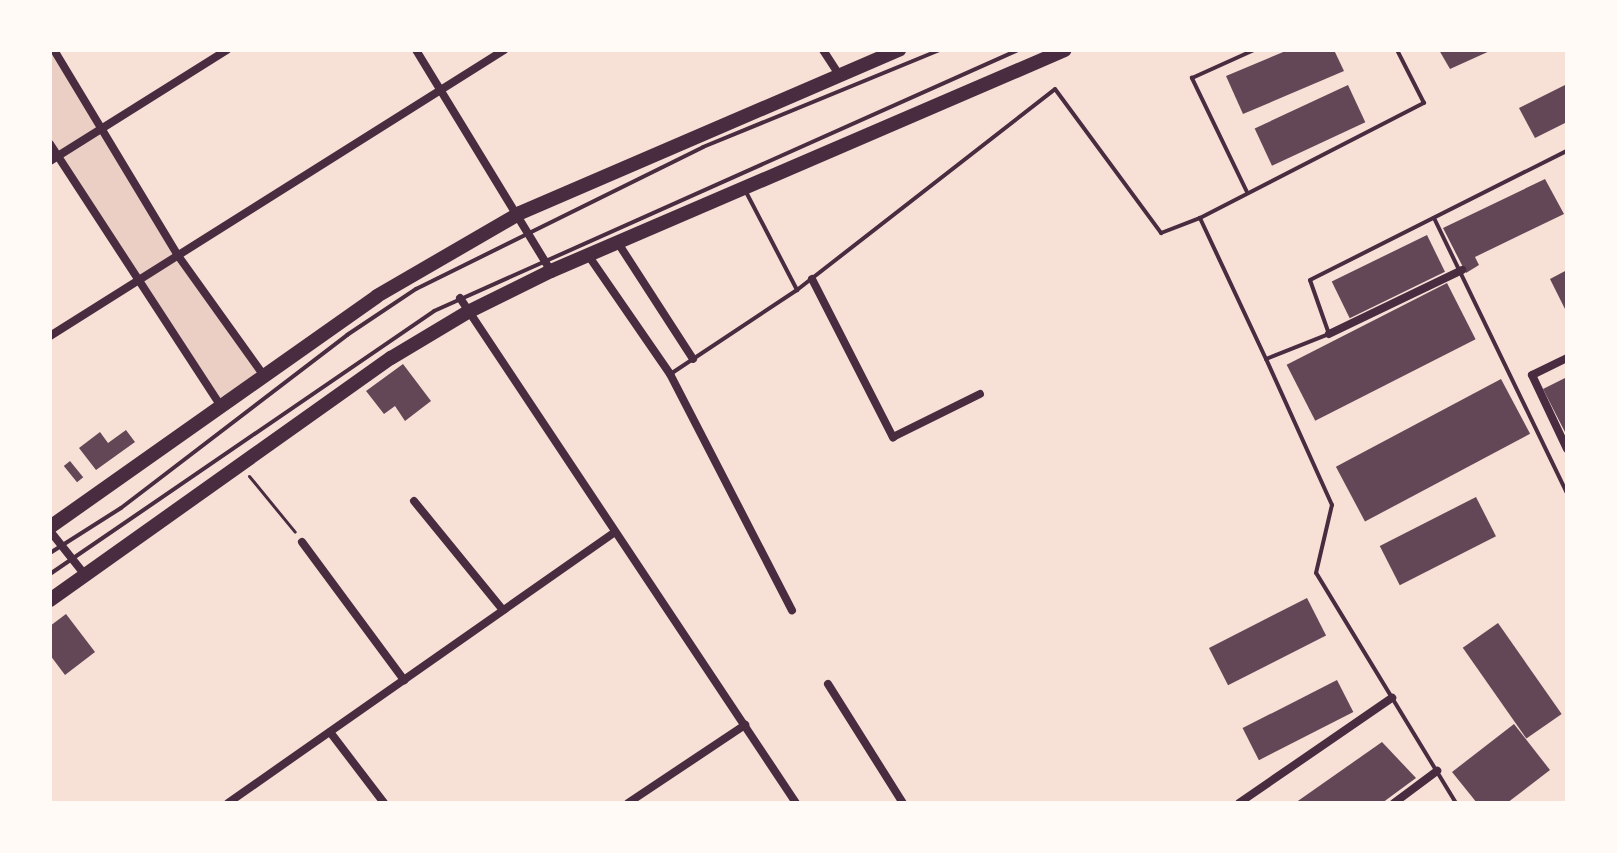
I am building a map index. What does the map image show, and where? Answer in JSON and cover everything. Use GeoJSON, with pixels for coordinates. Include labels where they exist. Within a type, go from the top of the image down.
{"type":"FeatureCollection","features":[{"type":"Feature","properties":{"kind":"main road"},"geometry":{"type":"LineString","coordinates":[[50,529],[377,296],[520,213],[899,50]]}},
{"type":"Feature","properties":{"kind":"main road"},"geometry":{"type":"LineString","coordinates":[[50,600],[391,358],[548,264],[588,255],[618,243],[1065,50]]}},
{"type":"Feature","properties":{"kind":"street"},"geometry":{"type":"LineString","coordinates":[[54,50],[179,257],[265,378]]}},
{"type":"Feature","properties":{"kind":"street"},"geometry":{"type":"LineString","coordinates":[[54,159],[227,50]]}},
{"type":"Feature","properties":{"kind":"street"},"geometry":{"type":"LineString","coordinates":[[416,50],[531,230],[548,264]]}},
{"type":"Feature","properties":{"kind":"street"},"geometry":{"type":"LineString","coordinates":[[50,336],[504,50]]}},
{"type":"Feature","properties":{"kind":"street"},"geometry":{"type":"LineString","coordinates":[[823,50],[839,75]]}},
{"type":"Feature","properties":{"kind":"street"},"geometry":{"type":"LineString","coordinates":[[50,144],[54,159],[140,281],[222,409]]}},
{"type":"Feature","properties":{"kind":"street"},"geometry":{"type":"LineString","coordinates":[[618,243],[693,359]]}},
{"type":"Feature","properties":{"kind":"street"},"geometry":{"type":"LineString","coordinates":[[588,255],[670,374],[792,610]]}},
{"type":"Feature","properties":{"kind":"street"},"geometry":{"type":"LineString","coordinates":[[1329,334],[1462,270]]}},
{"type":"Feature","properties":{"kind":"street"},"geometry":{"type":"LineString","coordinates":[[812,279],[893,437],[980,394]]}},
{"type":"Feature","properties":{"kind":"street"},"geometry":{"type":"LineString","coordinates":[[460,298],[796,803]]}},
{"type":"Feature","properties":{"kind":"street"},"geometry":{"type":"LineString","coordinates":[[1567,358],[1532,375],[1567,449]]}},
{"type":"Feature","properties":{"kind":"street"},"geometry":{"type":"LineString","coordinates":[[414,501],[503,610]]}},
{"type":"Feature","properties":{"kind":"street"},"geometry":{"type":"LineString","coordinates":[[50,529],[85,575]]}},
{"type":"Feature","properties":{"kind":"street"},"geometry":{"type":"LineString","coordinates":[[228,803],[615,532]]}},
{"type":"Feature","properties":{"kind":"street"},"geometry":{"type":"LineString","coordinates":[[302,542],[404,680]]}},
{"type":"Feature","properties":{"kind":"street"},"geometry":{"type":"LineString","coordinates":[[828,684],[903,803]]}},
{"type":"Feature","properties":{"kind":"street"},"geometry":{"type":"LineString","coordinates":[[1239,803],[1392,698]]}},
{"type":"Feature","properties":{"kind":"street"},"geometry":{"type":"LineString","coordinates":[[628,803],[745,725]]}},
{"type":"Feature","properties":{"kind":"street"},"geometry":{"type":"LineString","coordinates":[[330,732],[384,803]]}},
{"type":"Feature","properties":{"kind":"street"},"geometry":{"type":"LineString","coordinates":[[1394,803],[1437,771]]}},
{"type":"Feature","properties":{"kind":"street"},"geometry":{"type":"LineString","coordinates":[[641,794],[647,803]]}},
{"type":"Feature","properties":{"kind":"lane"},"geometry":{"type":"LineString","coordinates":[[50,553],[236,423],[347,335],[416,289],[703,147],[939,50]]}},
{"type":"Feature","properties":{"kind":"lane"},"geometry":{"type":"LineString","coordinates":[[50,574],[411,326],[460,298],[548,264],[1018,50]]}},
{"type":"Feature","properties":{"kind":"lane"},"geometry":{"type":"LineString","coordinates":[[1247,192],[1192,78],[1254,50]]}},
{"type":"Feature","properties":{"kind":"lane"},"geometry":{"type":"LineString","coordinates":[[670,374],[812,279],[1055,89],[1161,233],[1200,218],[1424,103],[1397,50]]}},
{"type":"Feature","properties":{"kind":"lane"},"geometry":{"type":"LineString","coordinates":[[1266,359],[1329,334],[1310,280],[1567,151]]}},
{"type":"Feature","properties":{"kind":"lane"},"geometry":{"type":"LineString","coordinates":[[745,190],[797,290]]}},
{"type":"Feature","properties":{"kind":"lane"},"geometry":{"type":"LineString","coordinates":[[1200,218],[1332,505],[1316,573],[1456,803]]}},
{"type":"Feature","properties":{"kind":"lane"},"geometry":{"type":"LineString","coordinates":[[1433,218],[1462,270],[1567,493]]}},
{"type":"Feature","properties":{"kind":"path"},"geometry":{"type":"LineString","coordinates":[[239,464],[302,542]]}},
{"type":"Feature","properties":{"kind":"shaded area"},"geometry":{"type":"Polygon","coordinates":[[[50,50],[179,257],[265,378],[222,409],[50,144],[50,50]]]}},
{"type":"Feature","properties":{"kind":"building"},"geometry":{"type":"Polygon","coordinates":[[[1288,50],[1334,50],[1344,71],[1243,114],[1226,76],[1288,50]]]}},
{"type":"Feature","properties":{"kind":"building"},"geometry":{"type":"Polygon","coordinates":[[[1439,50],[1492,50],[1450,69],[1439,50]]]}},
{"type":"Feature","properties":{"kind":"building"},"geometry":{"type":"Polygon","coordinates":[[[1567,84],[1567,122],[1535,138],[1519,108],[1567,84]]]}},
{"type":"Feature","properties":{"kind":"building"},"geometry":{"type":"Polygon","coordinates":[[[1348,85],[1365,122],[1272,166],[1255,129],[1348,85]]]}},
{"type":"Feature","properties":{"kind":"building"},"geometry":{"type":"Polygon","coordinates":[[[1545,179],[1564,214],[1475,257],[1479,265],[1466,273],[1443,228],[1545,179]]]}},
{"type":"Feature","properties":{"kind":"building"},"geometry":{"type":"Polygon","coordinates":[[[1427,235],[1445,272],[1350,318],[1332,281],[1427,235]]]}},
{"type":"Feature","properties":{"kind":"building"},"geometry":{"type":"Polygon","coordinates":[[[1567,270],[1567,313],[1550,279],[1567,270]]]}},
{"type":"Feature","properties":{"kind":"building"},"geometry":{"type":"Polygon","coordinates":[[[1447,283],[1476,339],[1315,421],[1287,365],[1447,283]]]}},
{"type":"Feature","properties":{"kind":"building"},"geometry":{"type":"Polygon","coordinates":[[[403,364],[431,401],[405,421],[395,406],[384,414],[366,391],[403,364]]]}},
{"type":"Feature","properties":{"kind":"building"},"geometry":{"type":"Polygon","coordinates":[[[1567,377],[1567,436],[1543,389],[1567,377]]]}},
{"type":"Feature","properties":{"kind":"building"},"geometry":{"type":"Polygon","coordinates":[[[1501,379],[1530,434],[1365,522],[1336,467],[1501,379]]]}},
{"type":"Feature","properties":{"kind":"building"},"geometry":{"type":"Polygon","coordinates":[[[126,430],[135,442],[96,470],[79,448],[100,432],[108,443],[126,430]]]}},
{"type":"Feature","properties":{"kind":"building"},"geometry":{"type":"Polygon","coordinates":[[[70,461],[83,477],[77,482],[64,466],[70,461]]]}},
{"type":"Feature","properties":{"kind":"building"},"geometry":{"type":"Polygon","coordinates":[[[1476,497],[1496,536],[1400,585],[1380,546],[1476,497]]]}},
{"type":"Feature","properties":{"kind":"building"},"geometry":{"type":"Polygon","coordinates":[[[1307,598],[1326,635],[1228,685],[1209,648],[1307,598]]]}},
{"type":"Feature","properties":{"kind":"building"},"geometry":{"type":"Polygon","coordinates":[[[66,614],[95,652],[65,675],[50,655],[50,626],[66,614]]]}},
{"type":"Feature","properties":{"kind":"building"},"geometry":{"type":"Polygon","coordinates":[[[1498,623],[1562,714],[1526,739],[1463,648],[1498,623]]]}},
{"type":"Feature","properties":{"kind":"building"},"geometry":{"type":"Polygon","coordinates":[[[1337,680],[1353,712],[1259,760],[1243,728],[1337,680]]]}},
{"type":"Feature","properties":{"kind":"building"},"geometry":{"type":"Polygon","coordinates":[[[1514,724],[1550,770],[1507,803],[1477,803],[1452,772],[1514,724]]]}},
{"type":"Feature","properties":{"kind":"building"},"geometry":{"type":"Polygon","coordinates":[[[1382,742],[1416,778],[1382,803],[1295,803],[1382,742]]]}}]}
